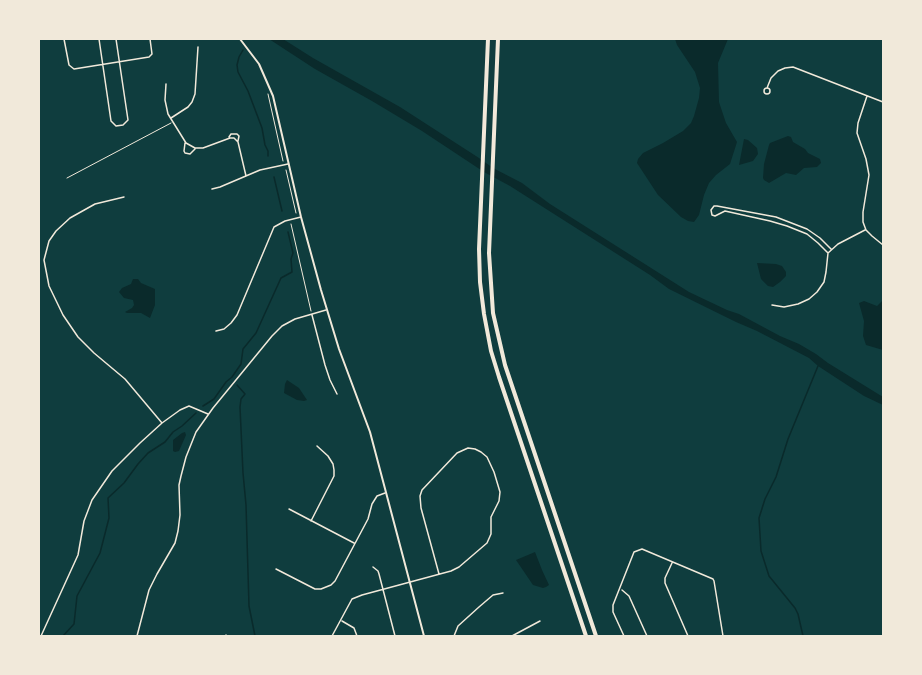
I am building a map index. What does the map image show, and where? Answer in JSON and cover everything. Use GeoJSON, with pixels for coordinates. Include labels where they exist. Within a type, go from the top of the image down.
{"type":"FeatureCollection","features":[{"type":"Feature","properties":{"kind":"highway"},"geometry":{"type":"LineString","coordinates":[[488,39],[479,249],[484,314],[491,351],[586,636]]}},
{"type":"Feature","properties":{"kind":"highway"},"geometry":{"type":"LineString","coordinates":[[498,39],[489,269],[497,334],[596,636]]}},
{"type":"Feature","properties":{"kind":"main road"},"geometry":{"type":"LineString","coordinates":[[240,39],[259,64],[273,96],[286,164],[326,310],[370,432],[424,636]]}},
{"type":"Feature","properties":{"kind":"street"},"geometry":{"type":"LineString","coordinates":[[64,39],[70,67],[74,69],[151,56],[150,39]]}},
{"type":"Feature","properties":{"kind":"street"},"geometry":{"type":"LineString","coordinates":[[99,39],[111,121],[116,126],[125,124],[128,120],[116,39]]}},
{"type":"Feature","properties":{"kind":"street"},"geometry":{"type":"LineString","coordinates":[[170,118],[188,107],[193,99],[196,88],[198,47]]}},
{"type":"Feature","properties":{"kind":"street"},"geometry":{"type":"LineString","coordinates":[[767,88],[771,78],[778,71],[791,67],[883,102]]}},
{"type":"Feature","properties":{"kind":"street"},"geometry":{"type":"LineString","coordinates":[[166,84],[165,104],[170,118],[186,142],[196,148],[207,147],[228,138],[231,134],[237,134],[246,176]]}},
{"type":"Feature","properties":{"kind":"street"},"geometry":{"type":"LineString","coordinates":[[867,96],[857,133],[868,167],[868,183],[862,212],[863,222],[872,237],[883,245]]}},
{"type":"Feature","properties":{"kind":"street"},"geometry":{"type":"LineString","coordinates":[[228,138],[234,138],[238,142]]}},
{"type":"Feature","properties":{"kind":"street"},"geometry":{"type":"LineString","coordinates":[[186,142],[185,153],[190,154],[196,148]]}},
{"type":"Feature","properties":{"kind":"street"},"geometry":{"type":"LineString","coordinates":[[212,189],[260,170],[286,164]]}},
{"type":"Feature","properties":{"kind":"street"},"geometry":{"type":"LineString","coordinates":[[124,196],[95,204],[70,218],[49,241],[44,260],[49,286],[63,315],[78,337],[125,379],[162,423]]}},
{"type":"Feature","properties":{"kind":"street"},"geometry":{"type":"LineString","coordinates":[[828,253],[807,234],[787,226],[725,211],[715,216],[712,215],[711,210],[717,206],[776,217],[807,229],[831,249]]}},
{"type":"Feature","properties":{"kind":"street"},"geometry":{"type":"LineString","coordinates":[[216,331],[224,329],[237,315],[271,231],[278,224],[301,217]]}},
{"type":"Feature","properties":{"kind":"street"},"geometry":{"type":"LineString","coordinates":[[772,305],[784,307],[798,304],[818,292],[824,282],[828,253],[831,249],[866,230]]}},
{"type":"Feature","properties":{"kind":"street"},"geometry":{"type":"LineString","coordinates":[[137,636],[149,590],[178,531],[179,485],[186,457],[196,432],[208,414],[282,326],[295,319],[326,310]]}},
{"type":"Feature","properties":{"kind":"street"},"geometry":{"type":"LineString","coordinates":[[312,314],[325,365],[337,394]]}},
{"type":"Feature","properties":{"kind":"street"},"geometry":{"type":"LineString","coordinates":[[41,636],[78,555],[84,521],[92,500],[112,471],[162,423],[180,410],[189,406],[208,414]]}},
{"type":"Feature","properties":{"kind":"street"},"geometry":{"type":"LineString","coordinates":[[310,521],[334,470],[333,464],[317,446]]}},
{"type":"Feature","properties":{"kind":"street"},"geometry":{"type":"LineString","coordinates":[[332,636],[352,599],[451,571],[488,543],[491,517],[499,501],[500,492],[487,457],[475,449],[468,448],[457,453],[420,496],[421,508],[439,574]]}},
{"type":"Feature","properties":{"kind":"street"},"geometry":{"type":"LineString","coordinates":[[276,569],[315,589],[324,588],[335,581],[368,519],[372,504],[377,496],[386,493]]}},
{"type":"Feature","properties":{"kind":"street"},"geometry":{"type":"LineString","coordinates":[[289,509],[355,544]]}},
{"type":"Feature","properties":{"kind":"street"},"geometry":{"type":"LineString","coordinates":[[624,636],[612,608],[634,552],[642,549],[711,577],[714,581],[723,636]]}},
{"type":"Feature","properties":{"kind":"street"},"geometry":{"type":"LineString","coordinates":[[672,562],[665,583],[688,636]]}},
{"type":"Feature","properties":{"kind":"street"},"geometry":{"type":"LineString","coordinates":[[373,567],[378,571],[395,636]]}},
{"type":"Feature","properties":{"kind":"street"},"geometry":{"type":"LineString","coordinates":[[621,589],[628,596],[647,636]]}},
{"type":"Feature","properties":{"kind":"street"},"geometry":{"type":"LineString","coordinates":[[454,636],[458,626],[479,607],[493,595],[503,593]]}},
{"type":"Feature","properties":{"kind":"street"},"geometry":{"type":"LineString","coordinates":[[340,620],[354,628],[357,636]]}},
{"type":"Feature","properties":{"kind":"street"},"geometry":{"type":"LineString","coordinates":[[512,636],[540,621]]}},
{"type":"Feature","properties":{"kind":"lane"},"geometry":{"type":"LineString","coordinates":[[67,178],[173,123]]}},
{"type":"Feature","properties":{"kind":"path"},"geometry":{"type":"LineString","coordinates":[[268,95],[297,218]]}},
{"type":"Feature","properties":{"kind":"path"},"geometry":{"type":"LineString","coordinates":[[290,220],[312,314]]}},
{"type":"Feature","properties":{"kind":"water"},"geometry":{"type":"Polygon","coordinates":[[[269,39],[283,39],[400,107],[689,292],[739,314],[816,354],[883,397],[883,405],[864,396],[809,358],[669,289],[422,131],[315,69],[269,39]]]}},
{"type":"Feature","properties":{"kind":"water"},"geometry":{"type":"Polygon","coordinates":[[[675,39],[728,39],[718,63],[719,102],[726,123],[737,142],[730,164],[709,183],[699,215],[694,222],[681,217],[658,195],[637,163],[643,153],[683,131],[694,116],[700,88],[695,72],[675,39]]]}},
{"type":"Feature","properties":{"kind":"water"},"geometry":{"type":"Polygon","coordinates":[[[788,136],[808,153],[820,159],[821,163],[817,167],[804,168],[796,175],[786,173],[769,183],[763,178],[769,145],[788,136]]]}},
{"type":"Feature","properties":{"kind":"water"},"geometry":{"type":"Polygon","coordinates":[[[744,139],[757,148],[758,154],[753,161],[739,165],[744,139]]]}},
{"type":"Feature","properties":{"kind":"water"},"geometry":{"type":"Polygon","coordinates":[[[757,263],[782,266],[786,276],[773,287],[768,286],[761,279],[757,263]]]}},
{"type":"Feature","properties":{"kind":"water"},"geometry":{"type":"Polygon","coordinates":[[[133,279],[138,279],[141,283],[155,289],[155,305],[150,318],[141,313],[125,312],[134,305],[133,300],[124,298],[119,292],[131,284],[133,279]]]}},
{"type":"Feature","properties":{"kind":"water"},"geometry":{"type":"Polygon","coordinates":[[[883,300],[883,350],[866,345],[863,336],[864,321],[859,303],[864,301],[877,306],[883,300]]]}},
{"type":"Feature","properties":{"kind":"water"},"geometry":{"type":"Polygon","coordinates":[[[287,380],[299,388],[307,400],[297,400],[284,393],[287,380]]]}},
{"type":"Feature","properties":{"kind":"water"},"geometry":{"type":"Polygon","coordinates":[[[185,432],[186,435],[179,451],[173,451],[173,440],[185,432]]]}},
{"type":"Feature","properties":{"kind":"water"},"geometry":{"type":"Polygon","coordinates":[[[535,552],[549,585],[543,588],[533,585],[516,560],[535,552]]]}},
{"type":"Feature","properties":{"kind":"waterway"},"geometry":{"type":"LineString","coordinates":[[243,50],[237,65],[238,72],[262,128],[268,156]]}},
{"type":"Feature","properties":{"kind":"waterway"},"geometry":{"type":"LineString","coordinates":[[274,177],[282,211]]}},
{"type":"Feature","properties":{"kind":"waterway"},"geometry":{"type":"LineString","coordinates":[[203,406],[214,399],[241,364],[243,349],[256,333],[281,278],[292,272],[293,253],[288,232]]}},
{"type":"Feature","properties":{"kind":"waterway"},"geometry":{"type":"LineString","coordinates":[[803,636],[795,608],[769,576],[761,551],[759,518],[818,366]]}},
{"type":"Feature","properties":{"kind":"waterway"},"geometry":{"type":"LineString","coordinates":[[237,385],[245,394],[241,399],[240,407],[249,606],[255,636]]}},
{"type":"Feature","properties":{"kind":"waterway"},"geometry":{"type":"LineString","coordinates":[[63,636],[74,624],[77,596],[100,553],[109,518],[108,498],[124,483],[148,453],[165,442],[173,432],[196,413]]}}]}
